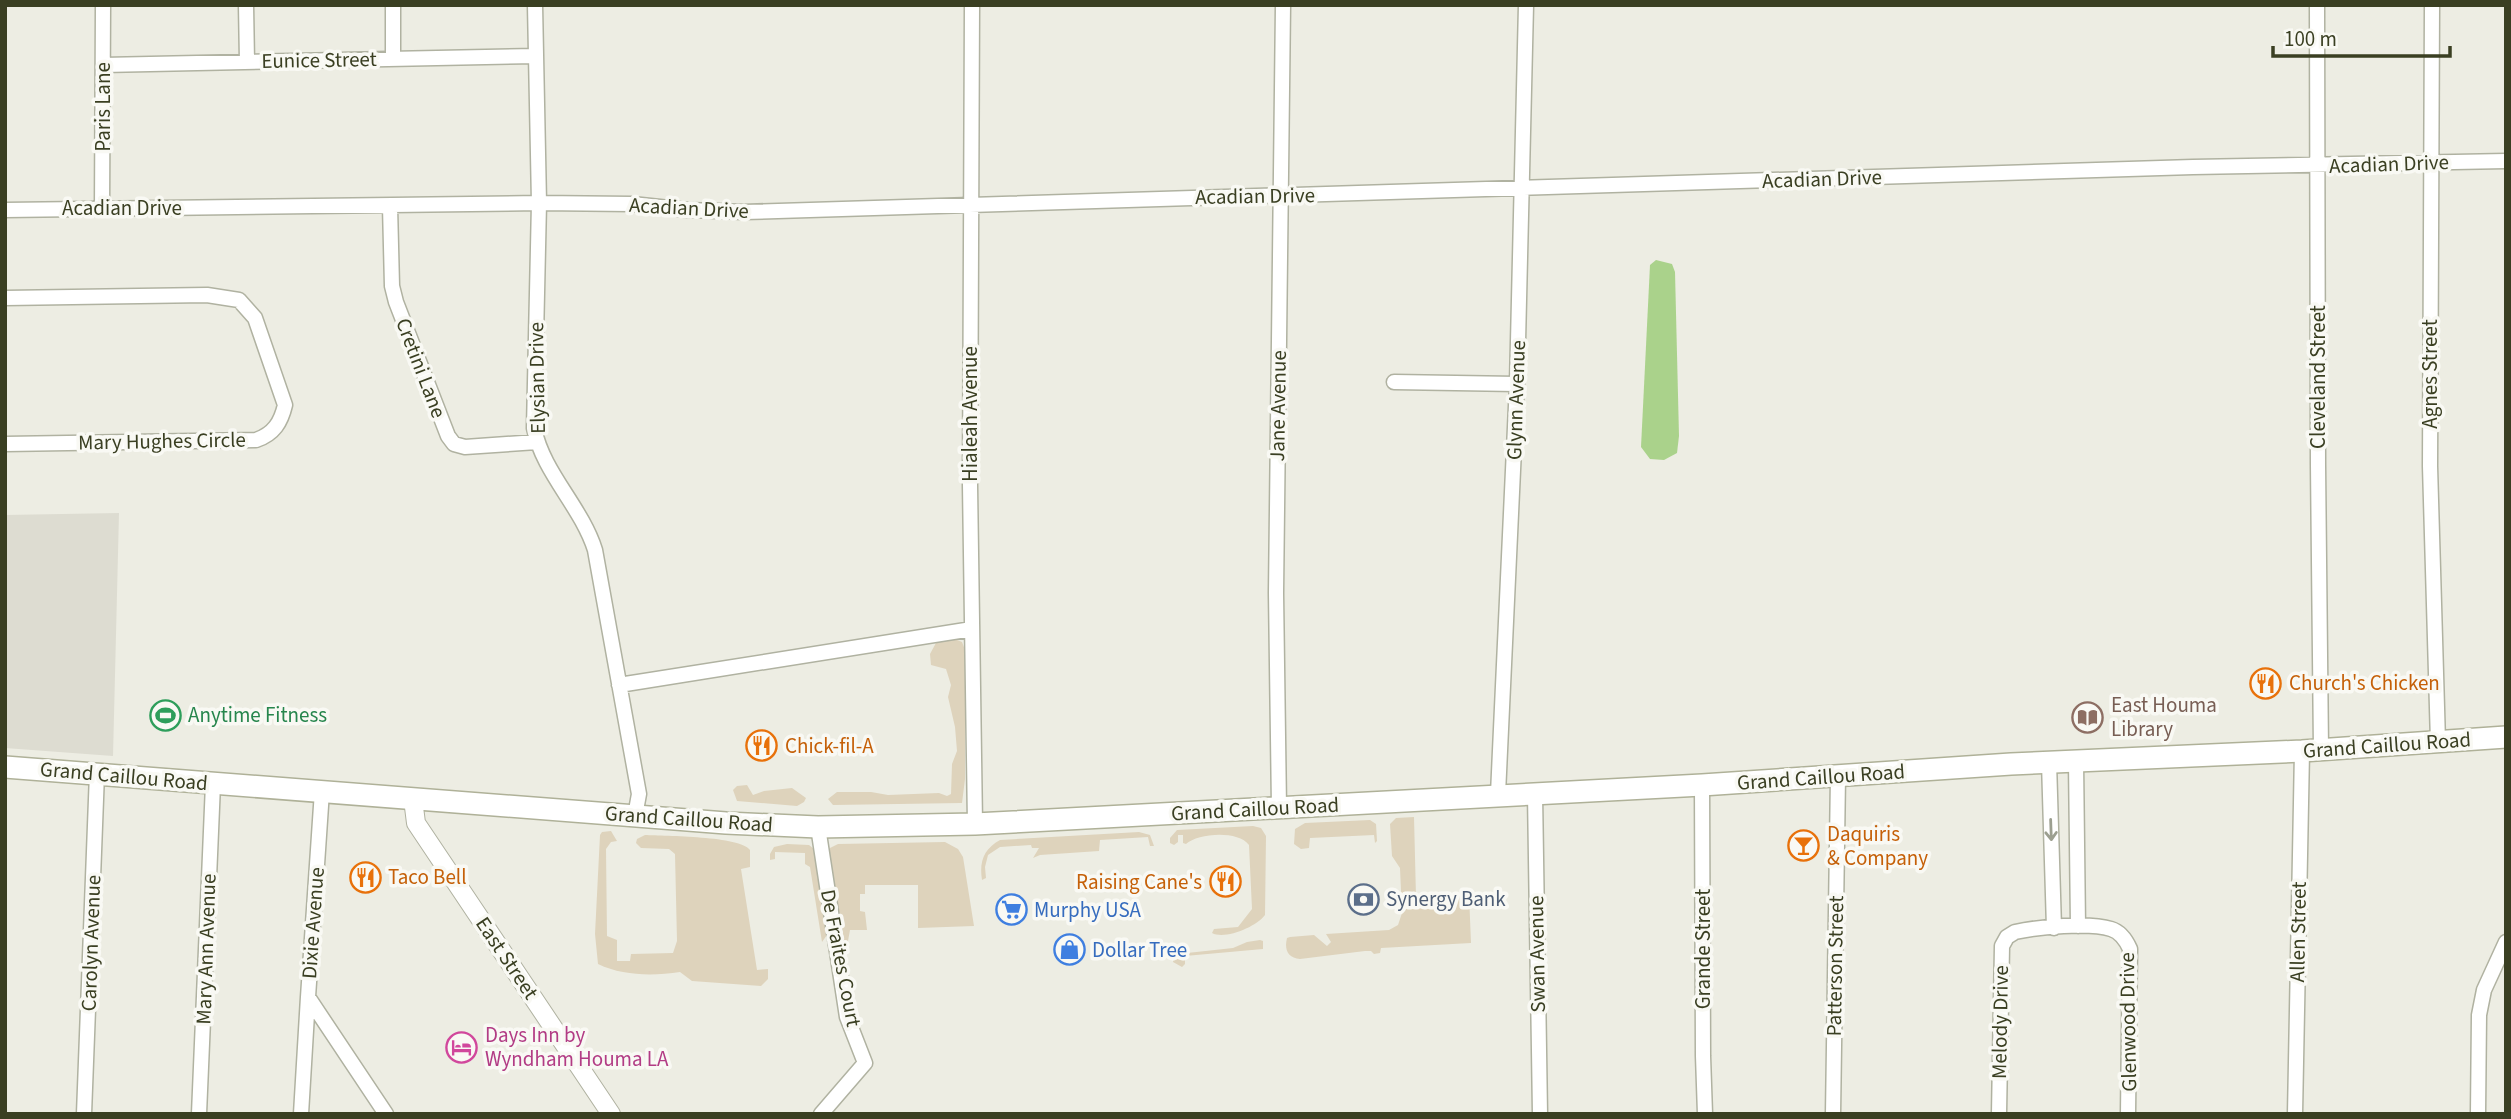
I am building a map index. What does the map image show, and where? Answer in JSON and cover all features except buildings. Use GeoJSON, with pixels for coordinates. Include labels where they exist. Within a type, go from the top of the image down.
{"type":"FeatureCollection","features":[{"type":"Feature","properties":{"kind":"main road","name":"Grand Caillou Road"},"geometry":{"type":"LineString","coordinates":[[5,767],[635,816],[818,827],[975,824],[1279,808],[2506,737]]}},
{"type":"Feature","properties":{"kind":"street","name":"Paris Lane"},"geometry":{"type":"LineString","coordinates":[[102,209],[103,5]]}},
{"type":"Feature","properties":{"kind":"street"},"geometry":{"type":"LineString","coordinates":[[246,5],[247,62]]}},
{"type":"Feature","properties":{"kind":"street"},"geometry":{"type":"LineString","coordinates":[[393,5],[393,59]]}},
{"type":"Feature","properties":{"kind":"street","name":"Elysian Drive"},"geometry":{"type":"LineString","coordinates":[[535,5],[539,203],[534,418],[542,456],[591,538],[639,794],[635,816]]}},
{"type":"Feature","properties":{"kind":"street","name":"Hialeah Avenue"},"geometry":{"type":"LineString","coordinates":[[972,5],[970,485],[975,824]]}},
{"type":"Feature","properties":{"kind":"street","name":"Jane Avenue"},"geometry":{"type":"LineString","coordinates":[[1279,808],[1276,581],[1283,5]]}},
{"type":"Feature","properties":{"kind":"street","name":"Glynn Avenue"},"geometry":{"type":"LineString","coordinates":[[1498,794],[1517,384],[1526,5]]}},
{"type":"Feature","properties":{"kind":"street","name":"Cleveland Street"},"geometry":{"type":"LineString","coordinates":[[2311,750],[2318,465],[2317,5]]}},
{"type":"Feature","properties":{"kind":"street","name":"Agnes Street"},"geometry":{"type":"LineString","coordinates":[[2432,5],[2430,466],[2438,743]]}},
{"type":"Feature","properties":{"kind":"street","name":"Eunice Street"},"geometry":{"type":"LineString","coordinates":[[103,65],[536,57]]}},
{"type":"Feature","properties":{"kind":"street","name":"Acadian Drive"},"geometry":{"type":"LineString","coordinates":[[5,210],[539,203],[632,204],[744,212],[2506,160]]}},
{"type":"Feature","properties":{"kind":"street","name":"Cretini Lane"},"geometry":{"type":"LineString","coordinates":[[390,206],[392,286],[396,302],[448,436],[454,444],[465,447],[537,442]]}},
{"type":"Feature","properties":{"kind":"street","name":"Mary Hughes Circle"},"geometry":{"type":"LineString","coordinates":[[5,298],[207,295],[239,300],[254,318],[285,405],[282,418],[274,430],[256,440],[5,444]]}},
{"type":"Feature","properties":{"kind":"street"},"geometry":{"type":"LineString","coordinates":[[1394,382],[1517,384]]}},
{"type":"Feature","properties":{"kind":"street"},"geometry":{"type":"LineString","coordinates":[[619,685],[972,629]]}},
{"type":"Feature","properties":{"kind":"street","name":"Allen Street"},"geometry":{"type":"LineString","coordinates":[[2295,1114],[2311,750]]}},
{"type":"Feature","properties":{"kind":"street"},"geometry":{"type":"LineString","coordinates":[[2049,762],[2054,928]]}},
{"type":"Feature","properties":{"kind":"street"},"geometry":{"type":"LineString","coordinates":[[2076,762],[2078,926]]}},
{"type":"Feature","properties":{"kind":"street","name":"Carolyn Avenue"},"geometry":{"type":"LineString","coordinates":[[84,1114],[97,773]]}},
{"type":"Feature","properties":{"kind":"street","name":"Patterson Street"},"geometry":{"type":"LineString","coordinates":[[1833,1114],[1838,776]]}},
{"type":"Feature","properties":{"kind":"street","name":"Mary Ann Avenue"},"geometry":{"type":"LineString","coordinates":[[199,1114],[213,784]]}},
{"type":"Feature","properties":{"kind":"street","name":"Grande Street"},"geometry":{"type":"LineString","coordinates":[[1702,785],[1705,1114]]}},
{"type":"Feature","properties":{"kind":"street","name":"Dixie Avenue"},"geometry":{"type":"LineString","coordinates":[[322,792],[308,997],[386,1114]]}},
{"type":"Feature","properties":{"kind":"street","name":"Swan Avenue"},"geometry":{"type":"LineString","coordinates":[[1535,794],[1540,1114]]}},
{"type":"Feature","properties":{"kind":"street","name":"East Street"},"geometry":{"type":"LineString","coordinates":[[413,799],[416,823],[611,1114]]}},
{"type":"Feature","properties":{"kind":"street","name":"De Fraites Court"},"geometry":{"type":"LineString","coordinates":[[818,827],[847,1017],[865,1063],[821,1114]]}},
{"type":"Feature","properties":{"kind":"street","name":"Glenwood Drive"},"geometry":{"type":"LineString","coordinates":[[2054,928],[2078,926],[2111,929],[2120,933],[2130,949],[2129,1114]]}},
{"type":"Feature","properties":{"kind":"street","name":"Melody Drive"},"geometry":{"type":"LineString","coordinates":[[1998,1114],[2002,946],[2007,937],[2015,932],[2054,928]]}},
{"type":"Feature","properties":{"kind":"street"},"geometry":{"type":"LineString","coordinates":[[2478,1114],[2479,1015],[2484,990],[2506,942]]}},
{"type":"Feature","properties":{"kind":"street"},"geometry":{"type":"LineString","coordinates":[[301,1114],[308,997]]}},
{"type":"Feature","properties":{"kind":"shaded area"},"geometry":{"type":"Polygon","coordinates":[[[1656,260],[1672,264],[1675,272],[1679,436],[1677,453],[1664,460],[1650,459],[1641,447],[1650,265],[1656,260]]]}},
{"type":"Feature","properties":{"kind":"shaded area"},"geometry":{"type":"Polygon","coordinates":[[[119,513],[113,756],[5,748],[5,515],[119,513]]]}},
{"type":"Feature","properties":{"kind":"shaded area"},"geometry":{"type":"Polygon","coordinates":[[[955,639],[962,642],[965,650],[965,779],[962,803],[833,805],[828,799],[837,792],[888,795],[951,794],[952,764],[957,751],[948,697],[951,685],[946,669],[931,665],[930,654],[937,641],[955,639]]]}},
{"type":"Feature","properties":{"kind":"shaded area"},"geometry":{"type":"Polygon","coordinates":[[[747,785],[753,795],[792,788],[806,798],[797,806],[737,801],[733,790],[737,786],[747,785]]]}},
{"type":"Feature","properties":{"kind":"shaded area"},"geometry":{"type":"Polygon","coordinates":[[[1414,817],[1416,897],[1469,894],[1471,943],[1381,948],[1380,953],[1374,954],[1365,951],[1300,959],[1290,955],[1286,946],[1287,938],[1290,937],[1314,935],[1327,946],[1331,942],[1326,934],[1389,930],[1398,925],[1402,913],[1400,868],[1392,856],[1390,824],[1396,818],[1414,817]]]}},
{"type":"Feature","properties":{"kind":"shaded area"},"geometry":{"type":"Polygon","coordinates":[[[1370,820],[1376,824],[1375,843],[1374,835],[1310,838],[1309,848],[1301,849],[1294,844],[1295,829],[1305,823],[1370,820]]]}},
{"type":"Feature","properties":{"kind":"shaded area"},"geometry":{"type":"Polygon","coordinates":[[[1253,826],[1261,828],[1266,836],[1265,915],[1255,924],[1240,931],[1224,935],[1212,933],[1214,929],[1238,927],[1252,909],[1249,845],[1244,840],[1227,835],[1199,837],[1186,844],[1183,843],[1183,835],[1178,835],[1178,842],[1174,845],[1170,843],[1170,838],[1177,830],[1253,826]]]}},
{"type":"Feature","properties":{"kind":"shaded area"},"geometry":{"type":"Polygon","coordinates":[[[611,831],[617,841],[611,842],[606,849],[607,936],[617,940],[617,961],[630,961],[631,954],[673,953],[677,941],[675,854],[669,849],[641,848],[636,843],[637,839],[645,835],[718,839],[744,845],[750,850],[750,867],[741,869],[757,970],[768,969],[768,979],[761,986],[692,981],[680,972],[638,974],[598,964],[595,934],[600,835],[602,832],[611,831]]]}},
{"type":"Feature","properties":{"kind":"shaded area"},"geometry":{"type":"Polygon","coordinates":[[[1139,832],[1150,835],[1154,846],[1150,846],[1148,837],[1100,840],[1099,851],[1040,855],[1033,858],[1039,848],[1032,848],[1031,845],[1000,847],[988,855],[986,878],[982,880],[984,856],[990,847],[1000,840],[1139,832]]]}},
{"type":"Feature","properties":{"kind":"shaded area"},"geometry":{"type":"Polygon","coordinates":[[[945,842],[958,849],[963,857],[974,926],[918,928],[918,885],[865,885],[865,894],[860,894],[860,911],[865,912],[867,930],[850,930],[848,941],[844,940],[830,848],[838,844],[945,842]]]}},
{"type":"Feature","properties":{"kind":"shaded area"},"geometry":{"type":"Polygon","coordinates":[[[787,844],[809,845],[814,849],[827,935],[822,942],[810,867],[805,864],[805,853],[775,852],[775,859],[770,860],[774,847],[787,844]]]}},
{"type":"Feature","properties":{"kind":"shaded area"},"geometry":{"type":"Polygon","coordinates":[[[1263,941],[1263,949],[1185,956],[1185,964],[1182,967],[1173,962],[1174,956],[1178,954],[1233,948],[1263,941]]]}},
{"type":"Feature","properties":{"kind":"place","name":"Church's Chicken"},"geometry":{"type":"Point","coordinates":[2266,683]}},
{"type":"Feature","properties":{"kind":"place","name":"Anytime Fitness"},"geometry":{"type":"Point","coordinates":[165,715]}},
{"type":"Feature","properties":{"kind":"place","name":"East Houma Library"},"geometry":{"type":"Point","coordinates":[2088,717]}},
{"type":"Feature","properties":{"kind":"place","name":"Chick-fil-A"},"geometry":{"type":"Point","coordinates":[762,746]}},
{"type":"Feature","properties":{"kind":"place","name":"Daquiris & Company"},"geometry":{"type":"Point","coordinates":[1804,846]}},
{"type":"Feature","properties":{"kind":"place","name":"Taco Bell"},"geometry":{"type":"Point","coordinates":[365,877]}},
{"type":"Feature","properties":{"kind":"place","name":"Raising Cane's"},"geometry":{"type":"Point","coordinates":[1225,882]}},
{"type":"Feature","properties":{"kind":"place","name":"Synergy Bank"},"geometry":{"type":"Point","coordinates":[1363,899]}},
{"type":"Feature","properties":{"kind":"place","name":"Murphy USA"},"geometry":{"type":"Point","coordinates":[1011,910]}},
{"type":"Feature","properties":{"kind":"place","name":"Dollar Tree"},"geometry":{"type":"Point","coordinates":[1069,950]}},
{"type":"Feature","properties":{"kind":"place","name":"Days Inn by Wyndham Houma LA"},"geometry":{"type":"Point","coordinates":[462,1047]}}]}
